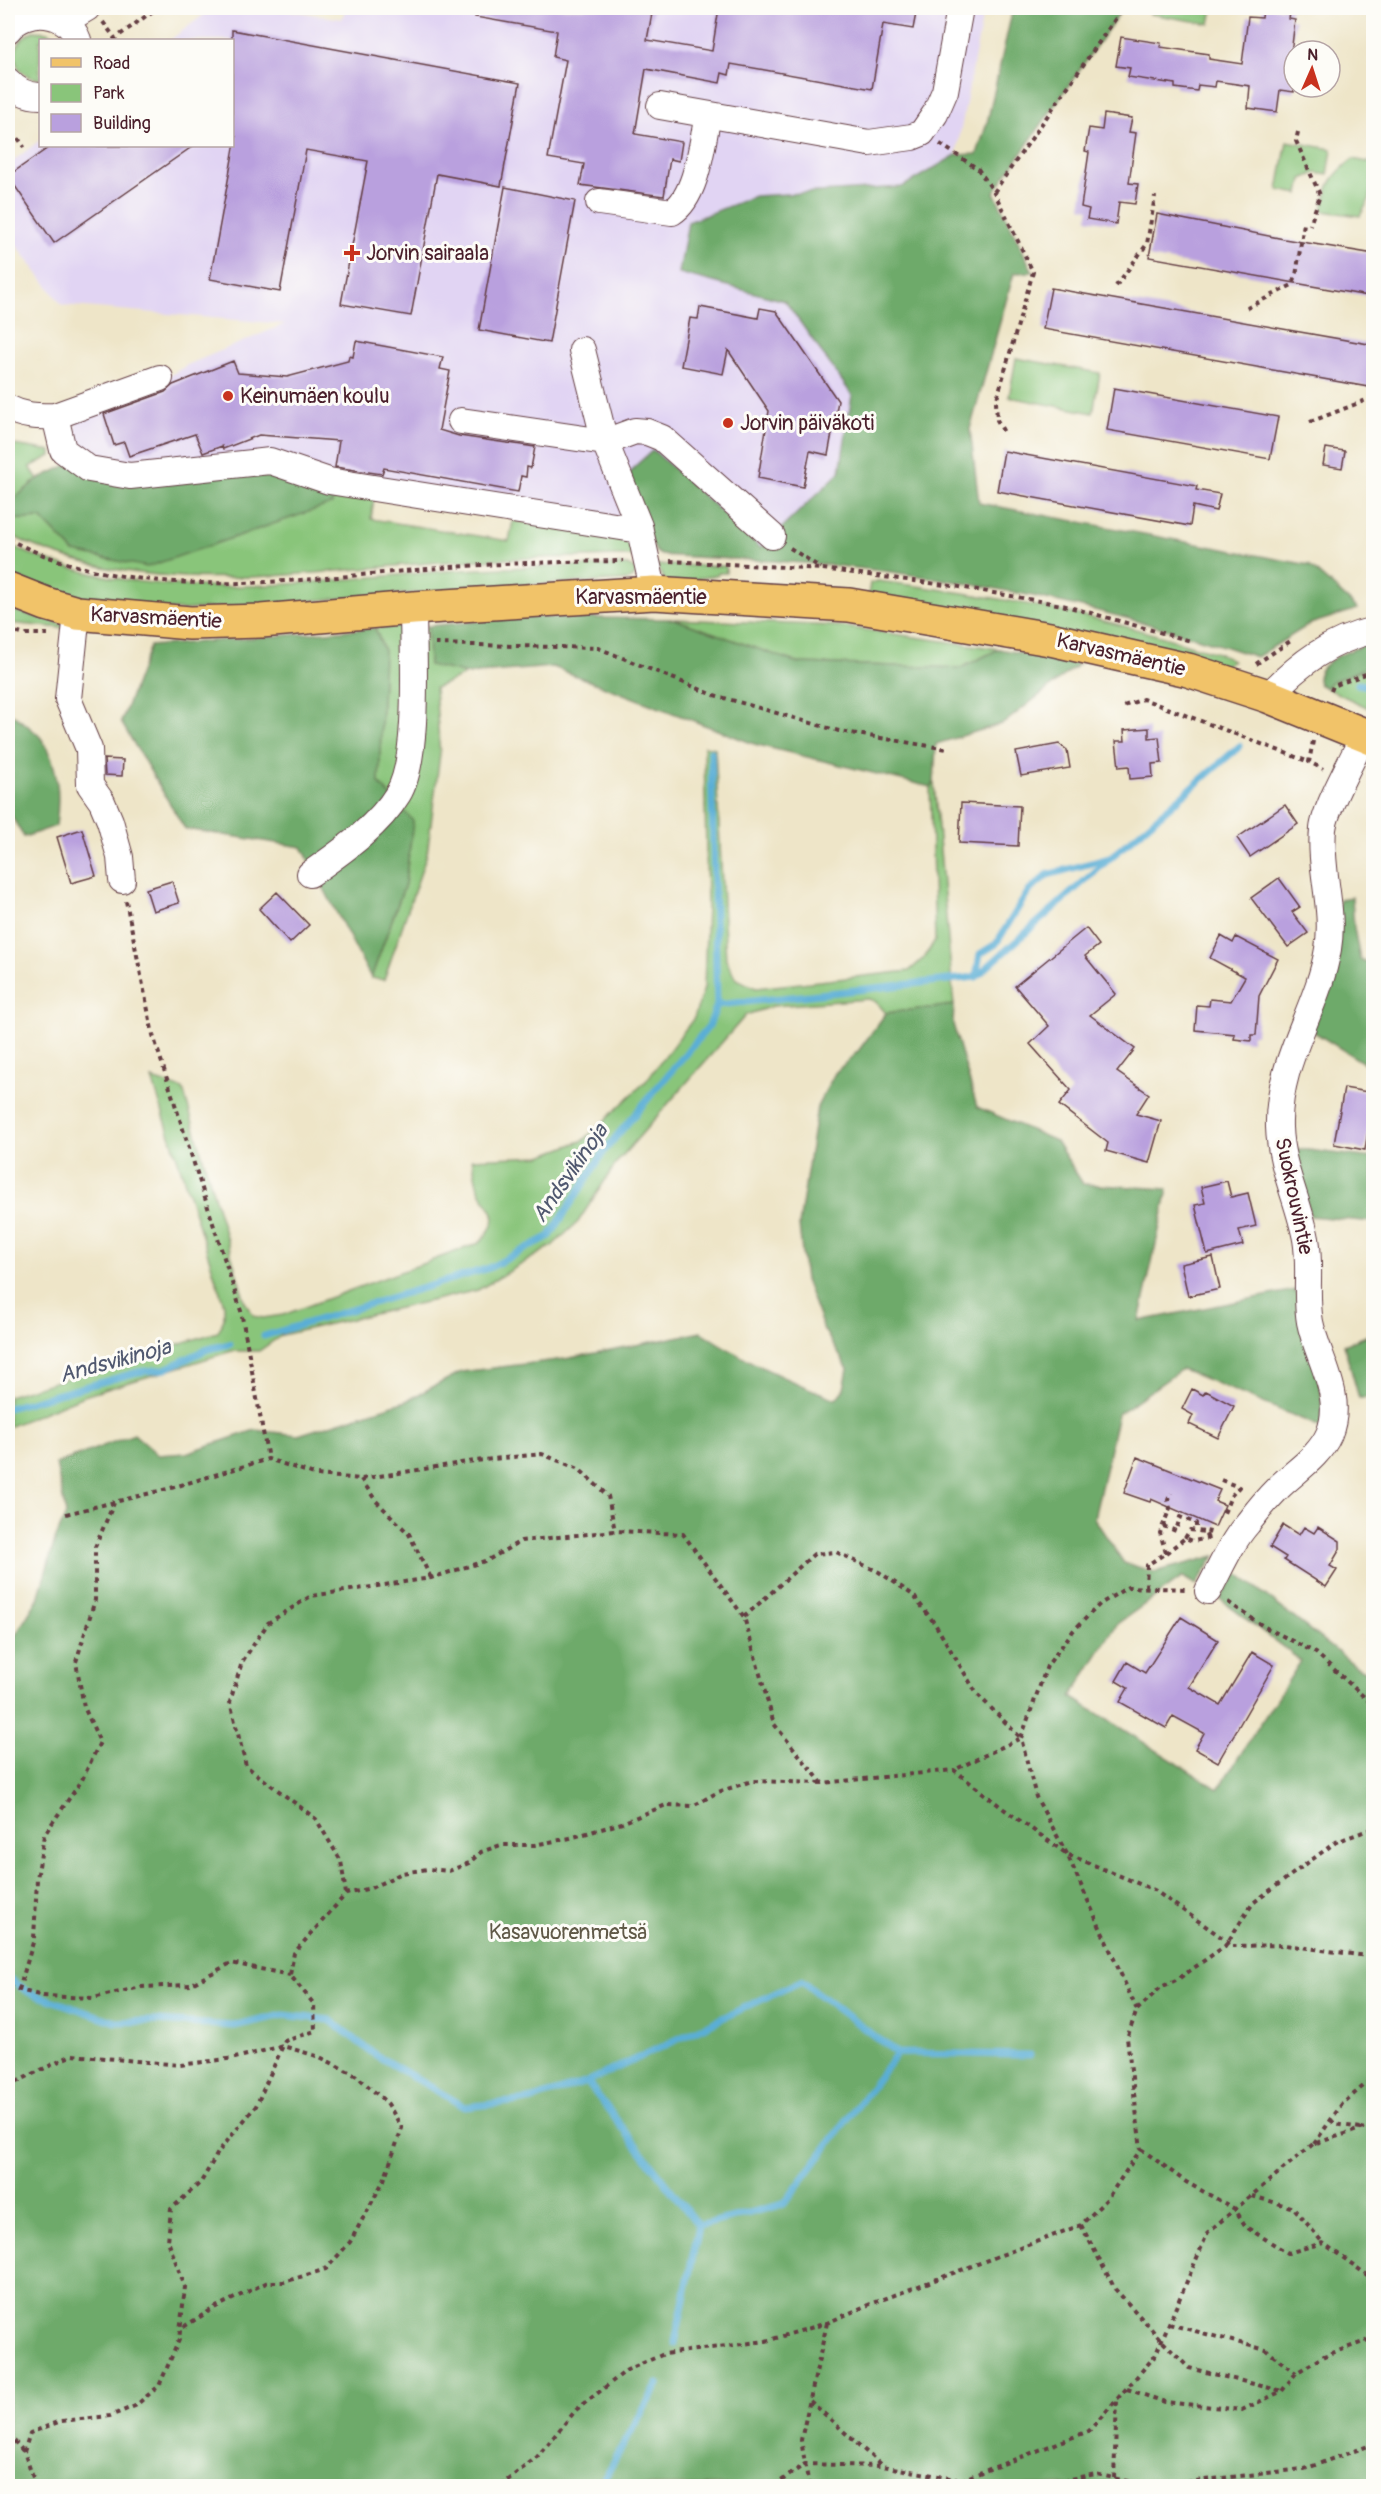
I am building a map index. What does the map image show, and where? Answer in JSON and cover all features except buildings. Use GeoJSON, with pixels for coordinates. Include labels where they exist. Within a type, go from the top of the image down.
{"type":"FeatureCollection","features":[{"type":"Feature","properties":{"kind":"main road","name":"Karvasmäentie"},"geometry":{"type":"LineString","coordinates":[[8,589],[46,604],[75,624],[190,623],[304,618],[413,608],[654,593],[849,605],[1050,639],[1188,670],[1268,696],[1369,737]]}},
{"type":"Feature","properties":{"kind":"street"},"geometry":{"type":"LineString","coordinates":[[59,19],[77,14],[87,8]]}},
{"type":"Feature","properties":{"kind":"street"},"geometry":{"type":"LineString","coordinates":[[660,106],[869,143],[912,137],[922,133],[935,114],[945,91],[960,8]]}},
{"type":"Feature","properties":{"kind":"street"},"geometry":{"type":"LineString","coordinates":[[8,30],[23,18],[35,14],[47,15],[69,26],[77,39]]}},
{"type":"Feature","properties":{"kind":"street"},"geometry":{"type":"LineString","coordinates":[[599,202],[672,212],[682,206],[698,162],[708,115]]}},
{"type":"Feature","properties":{"kind":"street"},"geometry":{"type":"LineString","coordinates":[[582,350],[604,442],[640,530],[654,593]]}},
{"type":"Feature","properties":{"kind":"street"},"geometry":{"type":"LineString","coordinates":[[8,408],[19,414],[38,417],[55,416],[159,378]]}},
{"type":"Feature","properties":{"kind":"street"},"geometry":{"type":"LineString","coordinates":[[55,416],[63,450],[89,469],[130,476],[270,461],[339,483],[640,530]]}},
{"type":"Feature","properties":{"kind":"street"},"geometry":{"type":"LineString","coordinates":[[461,421],[604,442],[635,430],[647,432],[662,438],[772,536]]}},
{"type":"Feature","properties":{"kind":"street"},"geometry":{"type":"LineString","coordinates":[[310,874],[342,851],[376,821],[398,794],[408,771],[412,739],[413,608]]}},
{"type":"Feature","properties":{"kind":"street"},"geometry":{"type":"LineString","coordinates":[[75,624],[68,699],[89,749],[90,785],[102,802],[110,822],[120,857],[122,880]]}},
{"type":"Feature","properties":{"kind":"street"},"geometry":{"type":"LineString","coordinates":[[1268,696],[1287,677],[1329,645],[1374,630]]}},
{"type":"Feature","properties":{"kind":"street","name":"Suokrouvintie"},"geometry":{"type":"LineString","coordinates":[[1208,1591],[1245,1526],[1278,1488],[1317,1453],[1329,1434],[1333,1417],[1330,1380],[1311,1326],[1308,1308],[1306,1239],[1283,1162],[1279,1126],[1281,1093],[1292,1052],[1324,968],[1328,950],[1331,927],[1323,827],[1343,779],[1369,737]]}},
{"type":"Feature","properties":{"kind":"path"},"geometry":{"type":"LineString","coordinates":[[115,39],[157,8]]}},
{"type":"Feature","properties":{"kind":"path"},"geometry":{"type":"LineString","coordinates":[[994,192],[1123,8]]}},
{"type":"Feature","properties":{"kind":"path"},"geometry":{"type":"LineString","coordinates":[[8,123],[19,102]]}},
{"type":"Feature","properties":{"kind":"path"},"geometry":{"type":"LineString","coordinates":[[8,134],[19,102]]}},
{"type":"Feature","properties":{"kind":"path"},"geometry":{"type":"LineString","coordinates":[[19,102],[24,147]]}},
{"type":"Feature","properties":{"kind":"path"},"geometry":{"type":"LineString","coordinates":[[1298,132],[1296,141],[1320,195],[1310,225]]}},
{"type":"Feature","properties":{"kind":"path"},"geometry":{"type":"LineString","coordinates":[[922,133],[978,169],[994,192],[1033,272],[996,402],[997,420],[1005,434]]}},
{"type":"Feature","properties":{"kind":"path"},"geometry":{"type":"LineString","coordinates":[[1116,286],[1147,244],[1155,196]]}},
{"type":"Feature","properties":{"kind":"path"},"geometry":{"type":"LineString","coordinates":[[1247,308],[1292,285],[1296,276],[1304,224]]}},
{"type":"Feature","properties":{"kind":"path"},"geometry":{"type":"LineString","coordinates":[[1310,422],[1374,397]]}},
{"type":"Feature","properties":{"kind":"path"},"geometry":{"type":"LineString","coordinates":[[772,536],[823,569]]}},
{"type":"Feature","properties":{"kind":"path"},"geometry":{"type":"LineString","coordinates":[[8,630],[21,634],[75,624]]}},
{"type":"Feature","properties":{"kind":"path"},"geometry":{"type":"LineString","coordinates":[[413,644],[598,648],[714,695],[840,731],[946,749]]}},
{"type":"Feature","properties":{"kind":"path"},"geometry":{"type":"LineString","coordinates":[[1330,691],[1333,686],[1374,671]]}},
{"type":"Feature","properties":{"kind":"path"},"geometry":{"type":"LineString","coordinates":[[1124,706],[1143,699],[1309,762],[1343,779]]}},
{"type":"Feature","properties":{"kind":"path"},"geometry":{"type":"LineString","coordinates":[[1309,762],[1314,734]]}},
{"type":"Feature","properties":{"kind":"path"},"geometry":{"type":"LineString","coordinates":[[122,880],[153,1035],[241,1311],[268,1459]]}},
{"type":"Feature","properties":{"kind":"path"},"geometry":{"type":"LineString","coordinates":[[66,1514],[171,1488],[268,1459],[317,1475],[361,1479],[474,1461],[542,1454],[579,1469],[608,1496],[615,1531]]}},
{"type":"Feature","properties":{"kind":"path"},"geometry":{"type":"LineString","coordinates":[[361,1479],[376,1501],[409,1534],[431,1578]]}},
{"type":"Feature","properties":{"kind":"path"},"geometry":{"type":"LineString","coordinates":[[1221,1480],[1239,1487],[1231,1496],[1221,1520]]}},
{"type":"Feature","properties":{"kind":"path"},"geometry":{"type":"LineString","coordinates":[[1166,1552],[1160,1533],[1170,1508],[1168,1500],[1171,1493]]}},
{"type":"Feature","properties":{"kind":"path"},"geometry":{"type":"LineString","coordinates":[[20,1990],[34,1939],[37,1879],[44,1835],[82,1780],[100,1742],[84,1707],[76,1662],[95,1600],[95,1546],[115,1502]]}},
{"type":"Feature","properties":{"kind":"path"},"geometry":{"type":"LineString","coordinates":[[1163,1526],[1176,1531],[1180,1517],[1197,1522],[1196,1529]]}},
{"type":"Feature","properties":{"kind":"path"},"geometry":{"type":"LineString","coordinates":[[1210,1525],[1210,1537]]}},
{"type":"Feature","properties":{"kind":"path"},"geometry":{"type":"LineString","coordinates":[[1146,1587],[1147,1565],[1185,1538],[1190,1530],[1196,1529],[1210,1537]]}},
{"type":"Feature","properties":{"kind":"path"},"geometry":{"type":"LineString","coordinates":[[345,1894],[341,1861],[316,1820],[246,1766],[230,1702],[242,1662],[268,1623],[311,1596],[431,1578],[488,1560],[521,1541],[615,1531],[683,1534],[744,1617],[774,1724],[822,1783]]}},
{"type":"Feature","properties":{"kind":"path"},"geometry":{"type":"LineString","coordinates":[[1185,1538],[1193,1540],[1210,1537]]}},
{"type":"Feature","properties":{"kind":"path"},"geometry":{"type":"LineString","coordinates":[[744,1617],[814,1554],[836,1552],[879,1572],[913,1594],[935,1624],[977,1694],[1021,1738],[1036,1797],[1067,1854],[1137,2010]]}},
{"type":"Feature","properties":{"kind":"path"},"geometry":{"type":"LineString","coordinates":[[290,1975],[294,1953],[345,1894],[371,1888],[402,1873],[428,1869],[449,1871],[469,1863],[481,1852],[501,1845],[534,1845],[561,1840],[622,1823],[666,1805],[693,1806],[718,1792],[753,1781],[822,1783],[954,1770],[1021,1738],[1047,1666],[1073,1631],[1100,1604],[1128,1587],[1208,1591],[1263,1626],[1316,1653],[1374,1706]]}},
{"type":"Feature","properties":{"kind":"path"},"geometry":{"type":"LineString","coordinates":[[954,1770],[1067,1854],[1154,1890],[1226,1944],[1234,1946],[1285,1945],[1374,1957]]}},
{"type":"Feature","properties":{"kind":"path"},"geometry":{"type":"LineString","coordinates":[[500,2487],[537,2457],[576,2410],[627,2370],[664,2354],[766,2341],[827,2323],[868,2305],[1081,2225],[1107,2199],[1141,2149],[1127,2038],[1137,2010],[1161,1987],[1178,1979],[1226,1944],[1253,1903],[1336,1842],[1374,1828]]}},
{"type":"Feature","properties":{"kind":"path"},"geometry":{"type":"LineString","coordinates":[[8,1987],[43,1996],[93,1998],[141,1987],[190,1985],[231,1963],[290,1975],[314,2004],[315,2031],[285,2041],[256,2106],[219,2151],[201,2182],[171,2209],[168,2241],[185,2287],[178,2340],[159,2386],[135,2406],[110,2416],[62,2421],[30,2433],[24,2452]]}},
{"type":"Feature","properties":{"kind":"path"},"geometry":{"type":"LineString","coordinates":[[8,2086],[72,2055],[180,2065],[235,2058],[283,2046],[320,2057],[357,2076],[388,2104],[402,2128],[384,2180],[350,2242],[326,2269],[284,2282],[268,2282],[216,2307],[180,2329]]}},
{"type":"Feature","properties":{"kind":"path"},"geometry":{"type":"LineString","coordinates":[[961,2480],[1089,2430],[1155,2356],[1208,2232],[1313,2144],[1342,2104],[1374,2077]]}},
{"type":"Feature","properties":{"kind":"path"},"geometry":{"type":"LineString","coordinates":[[1331,2120],[1335,2124],[1363,2128],[1374,2125]]}},
{"type":"Feature","properties":{"kind":"path"},"geometry":{"type":"LineString","coordinates":[[1313,2144],[1374,2125]]}},
{"type":"Feature","properties":{"kind":"path"},"geometry":{"type":"LineString","coordinates":[[1141,2149],[1186,2181],[1234,2210],[1246,2227],[1288,2253],[1323,2243]]}},
{"type":"Feature","properties":{"kind":"path"},"geometry":{"type":"LineString","coordinates":[[1252,2196],[1294,2208],[1323,2243],[1374,2280]]}},
{"type":"Feature","properties":{"kind":"path"},"geometry":{"type":"LineString","coordinates":[[1081,2225],[1115,2289],[1189,2368],[1282,2391]]}},
{"type":"Feature","properties":{"kind":"path"},"geometry":{"type":"LineString","coordinates":[[809,2487],[801,2440],[827,2323]]}},
{"type":"Feature","properties":{"kind":"path"},"geometry":{"type":"LineString","coordinates":[[1169,2324],[1266,2350],[1296,2373]]}},
{"type":"Feature","properties":{"kind":"path"},"geometry":{"type":"LineString","coordinates":[[1126,2389],[1165,2402],[1242,2410],[1282,2391],[1296,2373],[1324,2356],[1374,2338]]}},
{"type":"Feature","properties":{"kind":"path"},"geometry":{"type":"LineString","coordinates":[[1114,2478],[1117,2399]]}},
{"type":"Feature","properties":{"kind":"path"},"geometry":{"type":"LineString","coordinates":[[810,2401],[882,2466]]}},
{"type":"Feature","properties":{"kind":"path"},"geometry":{"type":"LineString","coordinates":[[8,2434],[24,2452],[36,2487]]}},
{"type":"Feature","properties":{"kind":"path"},"geometry":{"type":"LineString","coordinates":[[774,2487],[805,2464],[882,2466],[961,2480],[1016,2486],[1096,2474],[1150,2487],[1304,2469],[1374,2444]]}},
{"type":"Feature","properties":{"kind":"path"},"geometry":{"type":"LineString","coordinates":[[959,2487],[961,2480]]}},
{"type":"Feature","properties":{"kind":"shaded area","name":"Jorvin sairaala"},"geometry":{"type":"Polygon","coordinates":[[[213,8],[274,8],[342,19],[346,8],[984,8],[956,155],[902,187],[755,196],[688,222],[679,273],[785,301],[853,395],[840,472],[761,548],[653,450],[643,524],[100,467],[77,450],[74,441],[76,419],[160,382],[187,365],[285,324],[62,305],[8,234],[8,165],[39,141],[39,147],[234,147],[234,39],[171,39],[213,8]]]}},
{"type":"Feature","properties":{"kind":"green space"},"geometry":{"type":"Polygon","coordinates":[[[1013,8],[1123,8],[994,192],[1033,272],[1014,273],[970,429],[979,503],[1309,565],[1358,609],[1310,624],[1257,657],[1102,612],[998,589],[892,572],[817,564],[661,555],[656,552],[624,481],[634,467],[653,450],[761,548],[840,472],[852,395],[785,301],[679,273],[688,222],[755,196],[902,187],[956,155],[977,154],[987,123],[1013,8]]]}},
{"type":"Feature","properties":{"kind":"green space"},"geometry":{"type":"Polygon","coordinates":[[[1151,8],[1213,8],[1210,24],[1150,14],[1151,8]]]}},
{"type":"Feature","properties":{"kind":"green space"},"geometry":{"type":"Polygon","coordinates":[[[33,31],[48,32],[58,39],[39,39],[39,79],[30,77],[18,66],[16,51],[25,36],[33,31]]]}},
{"type":"Feature","properties":{"kind":"green space"},"geometry":{"type":"Polygon","coordinates":[[[1287,141],[1332,149],[1328,175],[1316,173],[1302,179],[1299,194],[1278,190],[1287,141]]]}},
{"type":"Feature","properties":{"kind":"green space"},"geometry":{"type":"Polygon","coordinates":[[[1353,159],[1373,163],[1370,198],[1360,216],[1322,211],[1332,181],[1340,170],[1353,159]]]}},
{"type":"Feature","properties":{"kind":"green space"},"geometry":{"type":"Polygon","coordinates":[[[1016,358],[1100,373],[1093,413],[1009,397],[1016,358]]]}},
{"type":"Feature","properties":{"kind":"green space"},"geometry":{"type":"Polygon","coordinates":[[[8,444],[51,451],[51,456],[30,467],[38,479],[8,504],[8,444]]]}},
{"type":"Feature","properties":{"kind":"green space"},"geometry":{"type":"Polygon","coordinates":[[[69,464],[254,469],[335,490],[332,504],[147,567],[74,552],[41,518],[8,520],[8,504],[38,479],[69,464]]]}},
{"type":"Feature","properties":{"kind":"green space"},"geometry":{"type":"Polygon","coordinates":[[[335,490],[374,498],[371,519],[509,541],[513,521],[632,536],[633,556],[442,562],[277,576],[221,578],[166,576],[112,569],[59,555],[8,534],[8,520],[41,518],[74,552],[335,490]]]}},
{"type":"Feature","properties":{"kind":"green space"},"geometry":{"type":"Polygon","coordinates":[[[8,544],[59,564],[111,577],[163,584],[217,587],[530,567],[628,565],[636,570],[635,575],[629,580],[538,584],[183,610],[103,604],[8,576],[8,544]]]}},
{"type":"Feature","properties":{"kind":"green space"},"geometry":{"type":"Polygon","coordinates":[[[656,565],[726,566],[726,573],[681,582],[665,581],[656,565]]]}},
{"type":"Feature","properties":{"kind":"green space"},"geometry":{"type":"Polygon","coordinates":[[[878,581],[995,598],[1072,613],[1211,651],[1233,661],[1224,666],[868,596],[870,583],[878,581]]]}},
{"type":"Feature","properties":{"kind":"green space"},"geometry":{"type":"Polygon","coordinates":[[[8,609],[65,625],[62,628],[8,623],[8,609]]]}},
{"type":"Feature","properties":{"kind":"green space"},"geometry":{"type":"Polygon","coordinates":[[[523,617],[674,619],[798,663],[961,668],[999,649],[1079,664],[1004,723],[936,744],[934,783],[930,787],[754,744],[553,667],[467,674],[429,665],[428,626],[523,617]]]}},
{"type":"Feature","properties":{"kind":"green space"},"geometry":{"type":"Polygon","coordinates":[[[674,619],[838,626],[999,649],[961,668],[798,663],[674,619]]]}},
{"type":"Feature","properties":{"kind":"green space"},"geometry":{"type":"Polygon","coordinates":[[[428,626],[429,665],[467,674],[435,688],[440,754],[427,854],[384,980],[371,978],[405,884],[413,822],[379,783],[384,651],[375,628],[428,626]]]}},
{"type":"Feature","properties":{"kind":"green space"},"geometry":{"type":"Polygon","coordinates":[[[375,628],[384,651],[379,783],[413,821],[405,884],[371,978],[302,847],[185,829],[121,722],[150,646],[375,628]]]}},
{"type":"Feature","properties":{"kind":"green space"},"geometry":{"type":"Polygon","coordinates":[[[1373,642],[1373,665],[1330,682],[1326,688],[1319,684],[1318,676],[1328,662],[1373,642]]]}},
{"type":"Feature","properties":{"kind":"green space"},"geometry":{"type":"Polygon","coordinates":[[[1373,665],[1373,710],[1326,688],[1330,682],[1373,665]]]}},
{"type":"Feature","properties":{"kind":"green space"},"geometry":{"type":"Polygon","coordinates":[[[8,711],[41,738],[52,759],[57,780],[56,826],[24,837],[8,810],[8,711]]]}},
{"type":"Feature","properties":{"kind":"green space"},"geometry":{"type":"Polygon","coordinates":[[[704,746],[715,748],[726,960],[736,979],[756,988],[909,971],[925,957],[935,940],[930,787],[934,783],[954,1005],[886,1013],[876,1002],[869,999],[773,1006],[746,1015],[617,1162],[578,1222],[552,1246],[478,1290],[282,1335],[259,1351],[232,1351],[84,1396],[8,1427],[8,1396],[218,1332],[224,1319],[224,1305],[152,1079],[183,1089],[245,1302],[254,1316],[263,1318],[283,1315],[479,1243],[488,1233],[494,1218],[477,1184],[472,1159],[541,1156],[584,1140],[646,1081],[694,1018],[704,988],[707,904],[704,746]]]}},
{"type":"Feature","properties":{"kind":"green space"},"geometry":{"type":"Polygon","coordinates":[[[1352,897],[1354,928],[1360,959],[1373,965],[1373,1069],[1309,1029],[1340,899],[1352,897]]]}},
{"type":"Feature","properties":{"kind":"green space","name":"Kasavuorenmetsä"},"geometry":{"type":"Polygon","coordinates":[[[954,1005],[953,1024],[977,1107],[1056,1141],[1083,1184],[1168,1189],[1139,1321],[1295,1290],[1320,1368],[1323,1428],[1182,1369],[1118,1414],[1094,1518],[1124,1563],[1155,1572],[1215,1556],[1196,1585],[1183,1577],[1117,1624],[1071,1697],[1218,1789],[1301,1661],[1220,1599],[1237,1573],[1357,1667],[1373,1675],[1373,2486],[8,2486],[10,1644],[38,1599],[55,1540],[66,1514],[56,1464],[134,1434],[158,1455],[186,1453],[255,1430],[298,1435],[406,1401],[461,1372],[565,1359],[701,1332],[767,1370],[836,1399],[844,1389],[848,1369],[824,1330],[805,1280],[799,1225],[817,1107],[835,1073],[859,1050],[886,1013],[954,1005]]]}},
{"type":"Feature","properties":{"kind":"green space"},"geometry":{"type":"Polygon","coordinates":[[[1292,1148],[1373,1158],[1373,1222],[1310,1216],[1292,1148]]]}},
{"type":"Feature","properties":{"kind":"green space"},"geometry":{"type":"Polygon","coordinates":[[[1373,1333],[1373,1398],[1359,1398],[1344,1345],[1373,1333]]]}},
{"type":"Feature","properties":{"kind":"waterway"},"geometry":{"type":"LineString","coordinates":[[1358,684],[1374,687]]}},
{"type":"Feature","properties":{"kind":"waterway"},"geometry":{"type":"LineString","coordinates":[[717,1005],[976,977],[980,954],[996,944],[1028,892],[1047,875],[1110,858],[1240,746]]}},
{"type":"Feature","properties":{"kind":"waterway","name":"Andsvikinoja"},"geometry":{"type":"LineString","coordinates":[[264,1336],[489,1268],[550,1236],[605,1150],[709,1026],[717,1005],[711,752]]}},
{"type":"Feature","properties":{"kind":"waterway"},"geometry":{"type":"LineString","coordinates":[[976,977],[1108,860]]}},
{"type":"Feature","properties":{"kind":"waterway","name":"Andsvikinoja"},"geometry":{"type":"LineString","coordinates":[[8,1408],[138,1372],[165,1369],[208,1349],[230,1344]]}},
{"type":"Feature","properties":{"kind":"waterway"},"geometry":{"type":"LineString","coordinates":[[8,1978],[30,1993],[116,2022],[155,2021],[234,2026],[283,2015],[330,2020],[374,2054],[465,2107],[529,2100],[587,2082],[699,2226],[675,2343]]}},
{"type":"Feature","properties":{"kind":"waterway"},"geometry":{"type":"LineString","coordinates":[[587,2082],[801,1981],[897,2053],[784,2204],[699,2226]]}},
{"type":"Feature","properties":{"kind":"waterway"},"geometry":{"type":"LineString","coordinates":[[897,2053],[1030,2055]]}},
{"type":"Feature","properties":{"kind":"waterway"},"geometry":{"type":"LineString","coordinates":[[600,2486],[658,2384]]}},
{"type":"Feature","properties":{"kind":"place","name":"Jorvin sairaala"},"geometry":{"type":"Point","coordinates":[352,253]}},
{"type":"Feature","properties":{"kind":"place","name":"Keinumäen koulu"},"geometry":{"type":"Point","coordinates":[228,396]}},
{"type":"Feature","properties":{"kind":"place","name":"Jorvin päiväkoti"},"geometry":{"type":"Point","coordinates":[728,423]}}]}
